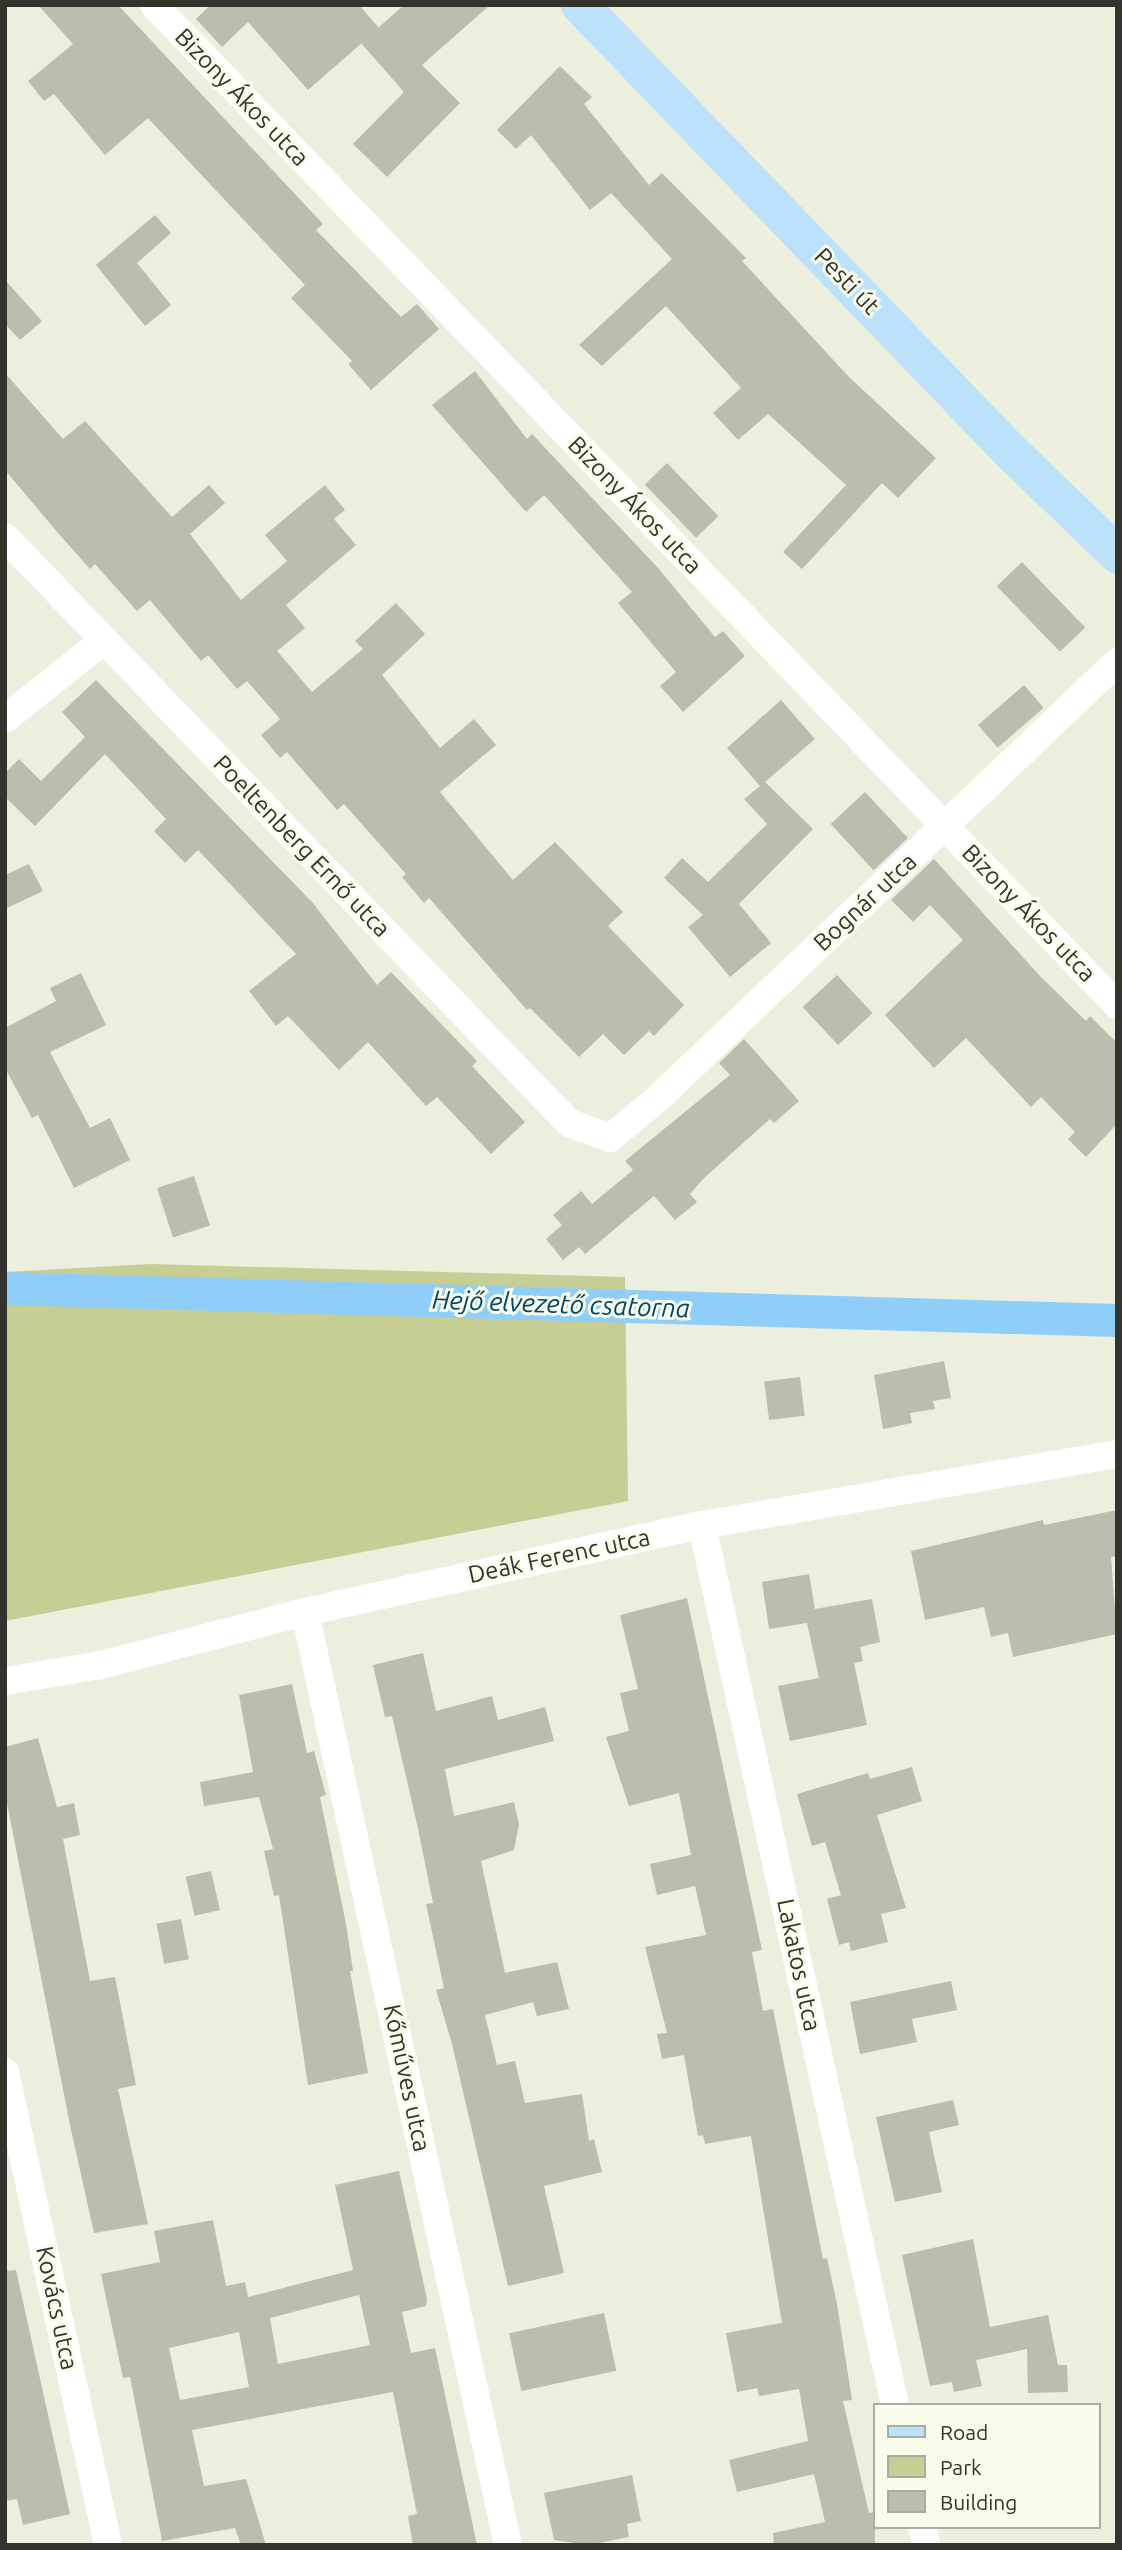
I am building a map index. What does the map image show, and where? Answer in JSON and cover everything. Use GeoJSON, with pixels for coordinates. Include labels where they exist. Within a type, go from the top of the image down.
{"type":"FeatureCollection","features":[{"type":"Feature","properties":{"kind":"main road","name":"Pesti út"},"geometry":{"type":"LineString","coordinates":[[580,5],[1010,451],[1117,554]]}},
{"type":"Feature","properties":{"kind":"street","name":"Bizony Ákos utca"},"geometry":{"type":"LineString","coordinates":[[154,5],[1117,1005]]}},
{"type":"Feature","properties":{"kind":"street","name":"Poeltenberg Ernő utca"},"geometry":{"type":"LineString","coordinates":[[5,537],[569,1123],[610,1138]]}},
{"type":"Feature","properties":{"kind":"street"},"geometry":{"type":"LineString","coordinates":[[5,719],[104,640]]}},
{"type":"Feature","properties":{"kind":"street","name":"Bognár utca"},"geometry":{"type":"LineString","coordinates":[[610,1138],[656,1100],[1117,662]]}},
{"type":"Feature","properties":{"kind":"street","name":"Deák Ferenc utca"},"geometry":{"type":"LineString","coordinates":[[5,1681],[101,1665],[305,1612],[702,1525],[1117,1454]]}},
{"type":"Feature","properties":{"kind":"street","name":"Lakatos utca"},"geometry":{"type":"LineString","coordinates":[[702,1525],[895,2403]]}},
{"type":"Feature","properties":{"kind":"street","name":"Kőműves utca"},"geometry":{"type":"LineString","coordinates":[[305,1612],[508,2545]]}},
{"type":"Feature","properties":{"kind":"street","name":"Kovács utca"},"geometry":{"type":"LineString","coordinates":[[5,2072],[108,2545]]}},
{"type":"Feature","properties":{"kind":"green space"},"geometry":{"type":"Polygon","coordinates":[[[151,1264],[625,1277],[628,1501],[5,1621],[5,1272],[151,1264]]]}},
{"type":"Feature","properties":{"kind":"building"},"geometry":{"type":"Polygon","coordinates":[[[38,5],[118,5],[323,224],[316,230],[401,317],[417,304],[439,329],[371,390],[348,364],[352,361],[291,298],[305,285],[148,118],[105,155],[54,94],[44,101],[28,81],[73,44],[38,5]]]}},
{"type":"Feature","properties":{"kind":"building"},"geometry":{"type":"Polygon","coordinates":[[[210,5],[359,5],[379,28],[308,90],[248,22],[222,47],[196,19],[210,5]]]}},
{"type":"Feature","properties":{"kind":"building"},"geometry":{"type":"Polygon","coordinates":[[[404,5],[490,5],[422,65],[460,103],[387,177],[353,144],[404,92],[361,43],[404,5]]]}},
{"type":"Feature","properties":{"kind":"building"},"geometry":{"type":"Polygon","coordinates":[[[560,66],[592,97],[584,104],[649,185],[662,173],[746,258],[742,261],[849,377],[936,458],[898,498],[882,483],[802,569],[783,552],[846,485],[768,414],[738,440],[713,413],[741,388],[666,306],[602,366],[579,345],[672,259],[611,193],[590,210],[531,135],[516,149],[497,130],[560,66]]]}},
{"type":"Feature","properties":{"kind":"building"},"geometry":{"type":"Polygon","coordinates":[[[155,215],[171,233],[137,263],[171,305],[145,326],[96,265],[155,215]]]}},
{"type":"Feature","properties":{"kind":"building"},"geometry":{"type":"Polygon","coordinates":[[[5,280],[42,321],[20,340],[5,324],[5,280]]]}},
{"type":"Feature","properties":{"kind":"building"},"geometry":{"type":"Polygon","coordinates":[[[475,371],[527,439],[532,434],[659,569],[715,637],[723,631],[745,656],[683,712],[660,686],[676,672],[618,603],[632,592],[544,495],[526,512],[432,405],[475,371]]]}},
{"type":"Feature","properties":{"kind":"building"},"geometry":{"type":"Polygon","coordinates":[[[5,373],[63,439],[85,421],[172,517],[209,485],[225,503],[190,534],[241,600],[287,561],[265,535],[325,485],[345,510],[334,519],[356,545],[286,605],[305,628],[277,651],[312,692],[363,649],[355,641],[396,603],[425,634],[382,675],[440,748],[474,719],[496,745],[440,792],[513,880],[555,842],[623,912],[608,926],[684,1005],[654,1036],[649,1031],[624,1055],[603,1034],[579,1057],[530,1008],[527,1010],[429,898],[424,903],[402,877],[406,874],[344,804],[337,810],[287,752],[280,758],[261,735],[280,719],[247,681],[237,689],[208,655],[201,661],[150,600],[137,611],[95,564],[90,569],[5,470],[5,373]]]}},
{"type":"Feature","properties":{"kind":"building"},"geometry":{"type":"Polygon","coordinates":[[[667,463],[718,516],[696,538],[645,485],[667,463]]]}},
{"type":"Feature","properties":{"kind":"building"},"geometry":{"type":"Polygon","coordinates":[[[1022,562],[1085,627],[1060,652],[997,586],[1022,562]]]}},
{"type":"Feature","properties":{"kind":"building"},"geometry":{"type":"Polygon","coordinates":[[[96,680],[312,902],[377,985],[391,972],[477,1061],[472,1066],[525,1122],[491,1154],[437,1097],[426,1106],[368,1042],[339,1070],[288,1016],[276,1026],[249,991],[296,954],[198,850],[185,863],[154,831],[166,819],[105,754],[35,826],[5,797],[5,773],[19,759],[41,781],[85,737],[62,712],[96,680]]]}},
{"type":"Feature","properties":{"kind":"building"},"geometry":{"type":"Polygon","coordinates":[[[1024,685],[1044,708],[998,748],[978,725],[1024,685]]]}},
{"type":"Feature","properties":{"kind":"building"},"geometry":{"type":"Polygon","coordinates":[[[781,700],[815,739],[765,782],[813,829],[739,904],[771,943],[730,977],[688,927],[703,915],[664,878],[682,858],[708,882],[767,824],[744,799],[760,786],[727,748],[781,700]]]}},
{"type":"Feature","properties":{"kind":"building"},"geometry":{"type":"Polygon","coordinates":[[[865,792],[908,838],[874,870],[831,824],[865,792]]]}},
{"type":"Feature","properties":{"kind":"building"},"geometry":{"type":"Polygon","coordinates":[[[934,859],[1039,975],[1086,1021],[1090,1016],[1117,1043],[1117,1124],[1086,1157],[1068,1139],[1075,1132],[1041,1097],[1031,1107],[966,1038],[934,1068],[885,1015],[963,940],[930,905],[913,922],[891,900],[934,859]]]}},
{"type":"Feature","properties":{"kind":"building"},"geometry":{"type":"Polygon","coordinates":[[[29,864],[43,891],[5,909],[5,875],[29,864]]]}},
{"type":"Feature","properties":{"kind":"building"},"geometry":{"type":"Polygon","coordinates":[[[81,973],[106,1025],[50,1052],[90,1128],[110,1118],[130,1160],[74,1188],[38,1115],[32,1118],[5,1068],[5,1028],[56,1001],[50,988],[81,973]]]}},
{"type":"Feature","properties":{"kind":"building"},"geometry":{"type":"Polygon","coordinates":[[[837,975],[872,1013],[838,1045],[803,1007],[837,975]]]}},
{"type":"Feature","properties":{"kind":"building"},"geometry":{"type":"Polygon","coordinates":[[[744,1039],[799,1101],[774,1123],[770,1119],[703,1179],[690,1194],[697,1202],[675,1220],[654,1196],[585,1254],[579,1247],[563,1260],[546,1239],[562,1225],[553,1215],[581,1191],[592,1204],[633,1170],[625,1161],[730,1075],[719,1063],[744,1039]]]}},
{"type":"Feature","properties":{"kind":"building"},"geometry":{"type":"Polygon","coordinates":[[[194,1176],[210,1225],[173,1238],[157,1188],[194,1176]]]}},
{"type":"Feature","properties":{"kind":"building"},"geometry":{"type":"Polygon","coordinates":[[[944,1361],[951,1398],[933,1401],[935,1409],[910,1413],[912,1423],[883,1429],[874,1375],[944,1361]]]}},
{"type":"Feature","properties":{"kind":"building"},"geometry":{"type":"Polygon","coordinates":[[[800,1377],[805,1416],[769,1420],[764,1381],[800,1377]]]}},
{"type":"Feature","properties":{"kind":"building"},"geometry":{"type":"Polygon","coordinates":[[[1117,1510],[1117,1556],[1111,1557],[1117,1634],[1013,1657],[1008,1633],[991,1637],[984,1607],[925,1620],[911,1551],[1043,1520],[1044,1525],[1117,1510]]]}},
{"type":"Feature","properties":{"kind":"building"},"geometry":{"type":"Polygon","coordinates":[[[809,1574],[815,1609],[872,1599],[880,1642],[860,1647],[863,1661],[854,1663],[867,1725],[790,1741],[778,1686],[819,1678],[807,1623],[769,1629],[762,1582],[809,1574]]]}},
{"type":"Feature","properties":{"kind":"building"},"geometry":{"type":"Polygon","coordinates":[[[687,1598],[762,1950],[752,1952],[763,2011],[773,2009],[823,2259],[827,2258],[837,2304],[852,2400],[843,2401],[869,2513],[874,2512],[875,2545],[774,2545],[773,2533],[825,2522],[814,2474],[737,2492],[729,2460],[808,2441],[799,2389],[759,2396],[757,2388],[737,2392],[726,2333],[782,2323],[751,2136],[705,2144],[703,2135],[698,2136],[684,2055],[662,2059],[657,2034],[667,2033],[645,1947],[706,1935],[695,1886],[657,1895],[650,1864],[691,1855],[679,1793],[629,1806],[606,1737],[629,1731],[620,1693],[638,1689],[620,1615],[687,1598]]]}},
{"type":"Feature","properties":{"kind":"building"},"geometry":{"type":"Polygon","coordinates":[[[423,1653],[436,1711],[492,1696],[498,1720],[545,1707],[554,1741],[445,1769],[454,1816],[514,1802],[519,1824],[514,1850],[481,1861],[505,1973],[557,1962],[569,2009],[537,2016],[533,2002],[485,2015],[497,2065],[515,2061],[525,2103],[582,2094],[589,2141],[594,2139],[602,2172],[544,2186],[564,2273],[508,2286],[452,2044],[436,1990],[444,1988],[426,1904],[433,1903],[417,1824],[392,1716],[385,1717],[373,1665],[423,1653]]]}},
{"type":"Feature","properties":{"kind":"building"},"geometry":{"type":"Polygon","coordinates":[[[292,1684],[307,1753],[314,1751],[326,1795],[320,1797],[346,1924],[353,1971],[350,1971],[368,2073],[308,2085],[279,1895],[274,1896],[264,1851],[273,1849],[259,1797],[204,1806],[200,1782],[253,1772],[239,1695],[292,1684]]]}},
{"type":"Feature","properties":{"kind":"building"},"geometry":{"type":"Polygon","coordinates":[[[38,1738],[57,1807],[74,1803],[80,1835],[63,1839],[90,1981],[115,1977],[136,2085],[118,2089],[148,2224],[94,2233],[70,2125],[5,1793],[5,1747],[38,1738]]]}},
{"type":"Feature","properties":{"kind":"building"},"geometry":{"type":"Polygon","coordinates":[[[912,1767],[922,1801],[877,1815],[906,1908],[881,1914],[888,1942],[851,1951],[849,1942],[839,1945],[827,1899],[841,1895],[825,1842],[812,1846],[797,1794],[868,1773],[870,1779],[912,1767]]]}},
{"type":"Feature","properties":{"kind":"building"},"geometry":{"type":"Polygon","coordinates":[[[211,1871],[220,1910],[195,1916],[186,1877],[211,1871]]]}},
{"type":"Feature","properties":{"kind":"building"},"geometry":{"type":"Polygon","coordinates":[[[181,1919],[189,1959],[164,1964],[156,1924],[181,1919]]]}},
{"type":"Feature","properties":{"kind":"building"},"geometry":{"type":"Polygon","coordinates":[[[951,1981],[957,2010],[912,2019],[917,2042],[860,2054],[850,2002],[951,1981]]]}},
{"type":"Feature","properties":{"kind":"building"},"geometry":{"type":"Polygon","coordinates":[[[953,2100],[959,2125],[929,2132],[942,2192],[895,2202],[876,2117],[953,2100]]]}},
{"type":"Feature","properties":{"kind":"building"},"geometry":{"type":"Polygon","coordinates":[[[399,2171],[427,2299],[426,2306],[402,2312],[411,2353],[435,2348],[477,2545],[413,2545],[408,2516],[417,2514],[393,2392],[192,2430],[204,2486],[246,2479],[266,2545],[241,2545],[235,2528],[162,2541],[130,2377],[123,2378],[101,2274],[160,2262],[154,2231],[213,2220],[226,2286],[245,2282],[248,2297],[353,2270],[335,2185],[399,2171]],[[359,2295],[270,2318],[278,2364],[370,2345],[359,2295]],[[239,2332],[169,2348],[180,2400],[249,2387],[239,2332]]]}},
{"type":"Feature","properties":{"kind":"building"},"geometry":{"type":"Polygon","coordinates":[[[973,2239],[990,2327],[1048,2315],[1058,2365],[1067,2365],[1068,2392],[1028,2393],[1027,2349],[976,2360],[982,2386],[954,2392],[952,2382],[930,2386],[902,2255],[973,2239]]]}},
{"type":"Feature","properties":{"kind":"building"},"geometry":{"type":"Polygon","coordinates":[[[16,2270],[70,2514],[23,2525],[17,2499],[5,2501],[5,2271],[16,2270]]]}},
{"type":"Feature","properties":{"kind":"building"},"geometry":{"type":"Polygon","coordinates":[[[604,2313],[616,2371],[521,2391],[509,2333],[604,2313]]]}},
{"type":"Feature","properties":{"kind":"building"},"geometry":{"type":"Polygon","coordinates":[[[632,2475],[641,2521],[627,2524],[629,2537],[589,2545],[554,2540],[544,2493],[632,2475]]]}},
{"type":"Feature","properties":{"kind":"waterway","name":"Hejő elvezető csatorna"},"geometry":{"type":"LineString","coordinates":[[5,1288],[1117,1320]]}}]}
